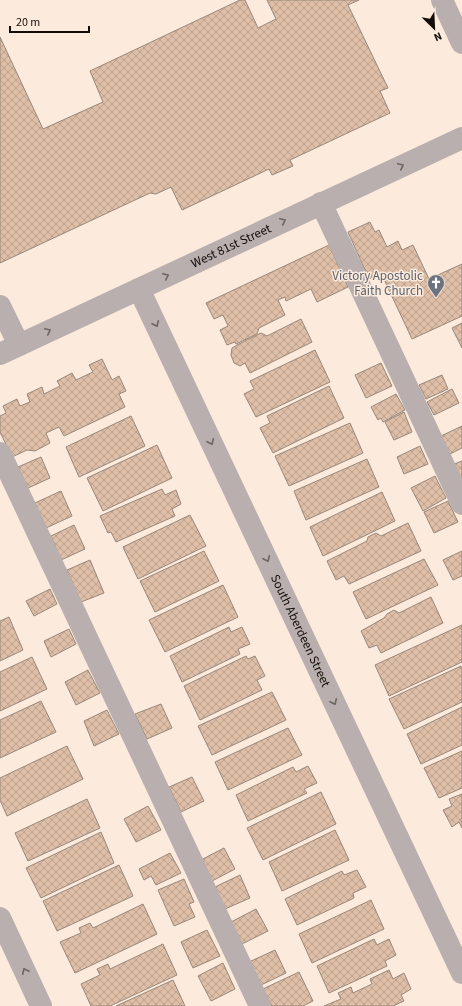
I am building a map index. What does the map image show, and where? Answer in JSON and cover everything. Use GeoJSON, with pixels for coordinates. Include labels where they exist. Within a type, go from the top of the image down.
{"type":"FeatureCollection","features":[{"type":"Feature","properties":{"kind":"street"},"geometry":{"type":"LineString","coordinates":[[442,0],[462,44]]}},
{"type":"Feature","properties":{"kind":"street","name":"West 81st Street"},"geometry":{"type":"LineString","coordinates":[[9,350],[462,138]]}},
{"type":"Feature","properties":{"kind":"street"},"geometry":{"type":"LineString","coordinates":[[321,204],[462,504]]}},
{"type":"Feature","properties":{"kind":"street","name":"South Aberdeen Street"},"geometry":{"type":"LineString","coordinates":[[139,289],[462,973]]}},
{"type":"Feature","properties":{"kind":"street"},"geometry":{"type":"LineString","coordinates":[[0,306],[9,350]]}},
{"type":"Feature","properties":{"kind":"street"},"geometry":{"type":"LineString","coordinates":[[0,453],[260,1006]]}},
{"type":"Feature","properties":{"kind":"street"},"geometry":{"type":"LineString","coordinates":[[0,918],[41,1006]]}},
{"type":"Feature","properties":{"kind":"building"},"geometry":{"type":"Polygon","coordinates":[[[240,0],[245,0],[258,28],[276,19],[267,0],[359,0],[348,5],[388,88],[380,91],[390,113],[290,160],[293,166],[272,175],[269,169],[182,210],[171,187],[156,194],[150,193],[0,263],[0,37],[43,129],[103,102],[90,71],[240,0]]]}},
{"type":"Feature","properties":{"kind":"building"},"geometry":{"type":"Polygon","coordinates":[[[370,222],[375,232],[379,230],[387,247],[398,241],[402,250],[413,245],[429,279],[462,264],[462,316],[412,339],[381,273],[369,279],[348,232],[370,222]]]}},
{"type":"Feature","properties":{"kind":"building"},"geometry":{"type":"Polygon","coordinates":[[[329,245],[348,287],[317,302],[311,289],[286,301],[285,297],[278,300],[285,315],[259,328],[257,334],[236,344],[235,342],[227,345],[220,330],[228,326],[223,315],[214,319],[206,303],[329,245]]]}},
{"type":"Feature","properties":{"kind":"building"},"geometry":{"type":"Polygon","coordinates":[[[301,319],[312,342],[250,373],[245,363],[240,366],[234,363],[231,355],[232,348],[261,333],[267,336],[301,319]]]}},
{"type":"Feature","properties":{"kind":"building"},"geometry":{"type":"Polygon","coordinates":[[[462,323],[462,348],[452,328],[462,323]]]}},
{"type":"Feature","properties":{"kind":"building"},"geometry":{"type":"Polygon","coordinates":[[[315,350],[330,382],[256,417],[244,394],[254,389],[250,381],[315,350]]]}},
{"type":"Feature","properties":{"kind":"building"},"geometry":{"type":"Polygon","coordinates":[[[102,359],[112,380],[119,376],[126,391],[119,394],[125,407],[64,436],[59,427],[46,433],[50,443],[35,451],[27,450],[12,457],[0,432],[0,416],[6,413],[3,406],[17,399],[20,406],[30,402],[27,394],[42,387],[44,394],[60,386],[57,381],[72,373],[76,380],[93,372],[89,365],[102,359]]]}},
{"type":"Feature","properties":{"kind":"building"},"geometry":{"type":"Polygon","coordinates":[[[381,363],[392,386],[366,398],[355,375],[381,363]]]}},
{"type":"Feature","properties":{"kind":"building"},"geometry":{"type":"Polygon","coordinates":[[[442,375],[448,389],[426,399],[419,385],[442,375]]]}},
{"type":"Feature","properties":{"kind":"building"},"geometry":{"type":"Polygon","coordinates":[[[329,386],[344,418],[273,453],[260,428],[270,423],[267,416],[329,386]]]}},
{"type":"Feature","properties":{"kind":"building"},"geometry":{"type":"Polygon","coordinates":[[[452,389],[459,403],[434,415],[427,402],[452,389]]]}},
{"type":"Feature","properties":{"kind":"building"},"geometry":{"type":"Polygon","coordinates":[[[396,394],[405,410],[383,422],[381,418],[378,420],[371,407],[396,394]]]}},
{"type":"Feature","properties":{"kind":"building"},"geometry":{"type":"Polygon","coordinates":[[[404,412],[412,432],[394,440],[385,422],[404,412]]]}},
{"type":"Feature","properties":{"kind":"building"},"geometry":{"type":"Polygon","coordinates":[[[131,416],[145,446],[79,477],[66,447],[131,416]]]}},
{"type":"Feature","properties":{"kind":"building"},"geometry":{"type":"Polygon","coordinates":[[[350,423],[363,453],[289,486],[275,456],[350,423]]]}},
{"type":"Feature","properties":{"kind":"building"},"geometry":{"type":"Polygon","coordinates":[[[462,426],[462,448],[450,454],[441,436],[462,426]]]}},
{"type":"Feature","properties":{"kind":"building"},"geometry":{"type":"Polygon","coordinates":[[[157,445],[172,478],[103,511],[87,478],[157,445]]]}},
{"type":"Feature","properties":{"kind":"building"},"geometry":{"type":"Polygon","coordinates":[[[420,446],[428,464],[404,474],[397,457],[420,446]]]}},
{"type":"Feature","properties":{"kind":"building"},"geometry":{"type":"Polygon","coordinates":[[[41,457],[50,478],[28,488],[18,467],[41,457]]]}},
{"type":"Feature","properties":{"kind":"building"},"geometry":{"type":"Polygon","coordinates":[[[367,459],[379,487],[306,520],[294,491],[367,459]]]}},
{"type":"Feature","properties":{"kind":"building"},"geometry":{"type":"Polygon","coordinates":[[[462,461],[462,482],[454,464],[462,461]]]}},
{"type":"Feature","properties":{"kind":"building"},"geometry":{"type":"Polygon","coordinates":[[[435,476],[446,498],[423,511],[411,488],[435,476]]]}},
{"type":"Feature","properties":{"kind":"building"},"geometry":{"type":"Polygon","coordinates":[[[162,489],[165,495],[176,490],[181,504],[172,509],[175,516],[116,542],[111,532],[108,533],[100,516],[162,489]]]}},
{"type":"Feature","properties":{"kind":"building"},"geometry":{"type":"Polygon","coordinates":[[[61,491],[72,516],[46,528],[35,503],[61,491]]]}},
{"type":"Feature","properties":{"kind":"building"},"geometry":{"type":"Polygon","coordinates":[[[382,492],[395,521],[323,556],[310,527],[382,492]]]}},
{"type":"Feature","properties":{"kind":"building"},"geometry":{"type":"Polygon","coordinates":[[[448,501],[458,522],[434,533],[424,512],[448,501]]]}},
{"type":"Feature","properties":{"kind":"building"},"geometry":{"type":"Polygon","coordinates":[[[190,515],[206,546],[138,579],[123,547],[190,515]]]}},
{"type":"Feature","properties":{"kind":"building"},"geometry":{"type":"Polygon","coordinates":[[[408,523],[421,551],[349,584],[344,576],[336,580],[327,561],[367,541],[368,537],[376,533],[381,536],[408,523]]]}},
{"type":"Feature","properties":{"kind":"building"},"geometry":{"type":"Polygon","coordinates":[[[74,525],[85,549],[61,560],[51,536],[74,525]]]}},
{"type":"Feature","properties":{"kind":"building"},"geometry":{"type":"Polygon","coordinates":[[[204,551],[219,581],[155,612],[140,581],[204,551]]]}},
{"type":"Feature","properties":{"kind":"building"},"geometry":{"type":"Polygon","coordinates":[[[462,551],[462,576],[453,580],[443,560],[462,551]]]}},
{"type":"Feature","properties":{"kind":"building"},"geometry":{"type":"Polygon","coordinates":[[[424,559],[438,585],[366,619],[353,592],[424,559]]]}},
{"type":"Feature","properties":{"kind":"building"},"geometry":{"type":"Polygon","coordinates":[[[90,560],[104,593],[81,602],[67,570],[90,560]]]}},
{"type":"Feature","properties":{"kind":"building"},"geometry":{"type":"Polygon","coordinates":[[[223,585],[238,617],[165,652],[149,620],[223,585]]]}},
{"type":"Feature","properties":{"kind":"building"},"geometry":{"type":"Polygon","coordinates":[[[50,589],[57,604],[34,616],[26,601],[50,589]]]}},
{"type":"Feature","properties":{"kind":"building"},"geometry":{"type":"Polygon","coordinates":[[[431,597],[443,623],[381,653],[377,645],[369,648],[361,631],[384,618],[387,614],[394,610],[399,613],[431,597]]]}},
{"type":"Feature","properties":{"kind":"building"},"geometry":{"type":"Polygon","coordinates":[[[9,617],[23,650],[0,661],[0,621],[9,617]]]}},
{"type":"Feature","properties":{"kind":"building"},"geometry":{"type":"Polygon","coordinates":[[[462,625],[462,662],[389,696],[375,665],[462,625]]]}},
{"type":"Feature","properties":{"kind":"building"},"geometry":{"type":"Polygon","coordinates":[[[229,627],[231,632],[242,627],[250,644],[238,649],[240,654],[182,682],[170,656],[229,627]]]}},
{"type":"Feature","properties":{"kind":"building"},"geometry":{"type":"Polygon","coordinates":[[[69,629],[76,644],[51,657],[44,641],[69,629]]]}},
{"type":"Feature","properties":{"kind":"building"},"geometry":{"type":"Polygon","coordinates":[[[246,656],[248,659],[255,656],[265,676],[257,680],[262,690],[200,720],[184,686],[246,656]]]}},
{"type":"Feature","properties":{"kind":"building"},"geometry":{"type":"Polygon","coordinates":[[[32,657],[47,689],[0,711],[0,672],[32,657]]]}},
{"type":"Feature","properties":{"kind":"building"},"geometry":{"type":"Polygon","coordinates":[[[461,666],[462,702],[404,729],[389,699],[461,666]]]}},
{"type":"Feature","properties":{"kind":"building"},"geometry":{"type":"Polygon","coordinates":[[[88,670],[100,693],[76,705],[65,682],[88,670]]]}},
{"type":"Feature","properties":{"kind":"building"},"geometry":{"type":"Polygon","coordinates":[[[272,692],[286,720],[212,755],[198,726],[272,692]]]}},
{"type":"Feature","properties":{"kind":"building"},"geometry":{"type":"Polygon","coordinates":[[[41,701],[56,732],[0,758],[0,720],[41,701]]]}},
{"type":"Feature","properties":{"kind":"building"},"geometry":{"type":"Polygon","coordinates":[[[161,704],[172,728],[147,739],[135,714],[161,704]]]}},
{"type":"Feature","properties":{"kind":"building"},"geometry":{"type":"Polygon","coordinates":[[[462,707],[462,745],[421,764],[407,734],[462,707]]]}},
{"type":"Feature","properties":{"kind":"building"},"geometry":{"type":"Polygon","coordinates":[[[107,710],[119,734],[94,746],[84,721],[107,710]]]}},
{"type":"Feature","properties":{"kind":"building"},"geometry":{"type":"Polygon","coordinates":[[[288,728],[302,755],[228,790],[215,762],[288,728]]]}},
{"type":"Feature","properties":{"kind":"building"},"geometry":{"type":"Polygon","coordinates":[[[67,746],[83,779],[7,816],[0,800],[0,778],[67,746]]]}},
{"type":"Feature","properties":{"kind":"building"},"geometry":{"type":"Polygon","coordinates":[[[462,751],[462,788],[439,798],[424,768],[462,751]]]}},
{"type":"Feature","properties":{"kind":"building"},"geometry":{"type":"Polygon","coordinates":[[[308,766],[317,783],[304,789],[307,793],[248,821],[236,795],[293,767],[296,772],[308,766]]]}},
{"type":"Feature","properties":{"kind":"building"},"geometry":{"type":"Polygon","coordinates":[[[192,777],[204,801],[181,812],[169,787],[192,777]]]}},
{"type":"Feature","properties":{"kind":"building"},"geometry":{"type":"Polygon","coordinates":[[[321,792],[336,824],[263,860],[247,828],[321,792]]]}},
{"type":"Feature","properties":{"kind":"building"},"geometry":{"type":"Polygon","coordinates":[[[462,794],[462,828],[459,822],[452,827],[443,810],[452,806],[449,799],[462,794]]]}},
{"type":"Feature","properties":{"kind":"building"},"geometry":{"type":"Polygon","coordinates":[[[87,799],[100,828],[28,861],[15,833],[87,799]]]}},
{"type":"Feature","properties":{"kind":"building"},"geometry":{"type":"Polygon","coordinates":[[[148,806],[161,830],[136,842],[124,819],[148,806]]]}},
{"type":"Feature","properties":{"kind":"building"},"geometry":{"type":"Polygon","coordinates":[[[335,830],[349,860],[282,891],[269,862],[335,830]]]}},
{"type":"Feature","properties":{"kind":"building"},"geometry":{"type":"Polygon","coordinates":[[[101,832],[114,863],[41,898],[26,868],[101,832]]]}},
{"type":"Feature","properties":{"kind":"building"},"geometry":{"type":"Polygon","coordinates":[[[224,848],[235,869],[212,881],[201,860],[224,848]]]}},
{"type":"Feature","properties":{"kind":"building"},"geometry":{"type":"Polygon","coordinates":[[[170,853],[181,873],[156,885],[151,876],[144,880],[139,869],[170,853]]]}},
{"type":"Feature","properties":{"kind":"building"},"geometry":{"type":"Polygon","coordinates":[[[119,865],[133,896],[57,931],[43,901],[119,865]]]}},
{"type":"Feature","properties":{"kind":"building"},"geometry":{"type":"Polygon","coordinates":[[[357,870],[366,887],[353,893],[354,898],[297,925],[285,899],[342,871],[344,875],[357,870]]]}},
{"type":"Feature","properties":{"kind":"building"},"geometry":{"type":"Polygon","coordinates":[[[240,875],[250,898],[225,909],[215,887],[240,875]]]}},
{"type":"Feature","properties":{"kind":"building"},"geometry":{"type":"Polygon","coordinates":[[[184,879],[194,902],[189,904],[195,917],[174,926],[158,890],[184,879]]]}},
{"type":"Feature","properties":{"kind":"building"},"geometry":{"type":"Polygon","coordinates":[[[371,900],[384,929],[312,963],[299,934],[371,900]]]}},
{"type":"Feature","properties":{"kind":"building"},"geometry":{"type":"Polygon","coordinates":[[[143,904],[157,934],[75,973],[60,942],[81,933],[79,928],[90,923],[93,928],[143,904]]]}},
{"type":"Feature","properties":{"kind":"building"},"geometry":{"type":"Polygon","coordinates":[[[256,909],[268,931],[242,944],[231,922],[256,909]]]}},
{"type":"Feature","properties":{"kind":"building"},"geometry":{"type":"Polygon","coordinates":[[[207,930],[220,956],[193,968],[181,942],[207,930]]]}},
{"type":"Feature","properties":{"kind":"building"},"geometry":{"type":"Polygon","coordinates":[[[374,939],[377,945],[389,939],[396,955],[385,961],[387,966],[329,993],[317,966],[374,939]]]}},
{"type":"Feature","properties":{"kind":"building"},"geometry":{"type":"Polygon","coordinates":[[[163,944],[177,975],[110,1006],[91,1006],[81,984],[100,975],[97,969],[108,964],[110,969],[163,944]]]}},
{"type":"Feature","properties":{"kind":"building"},"geometry":{"type":"Polygon","coordinates":[[[275,950],[286,973],[261,985],[249,962],[275,950]]]}},
{"type":"Feature","properties":{"kind":"building"},"geometry":{"type":"Polygon","coordinates":[[[223,963],[235,989],[211,1001],[198,976],[223,963]]]}},
{"type":"Feature","properties":{"kind":"building"},"geometry":{"type":"Polygon","coordinates":[[[389,970],[393,979],[404,973],[411,989],[401,995],[404,1001],[393,1006],[324,1006],[341,999],[338,993],[351,987],[353,993],[372,984],[370,979],[389,970]]]}},
{"type":"Feature","properties":{"kind":"building"},"geometry":{"type":"Polygon","coordinates":[[[299,972],[313,1001],[303,1006],[272,1006],[263,989],[299,972]]]}},
{"type":"Feature","properties":{"kind":"building"},"geometry":{"type":"Polygon","coordinates":[[[173,980],[185,1006],[116,1006],[173,980]]]}},
{"type":"Feature","properties":{"kind":"place","name":"Victory Apostolic Faith Church"},"geometry":{"type":"Point","coordinates":[436,298]}}]}
